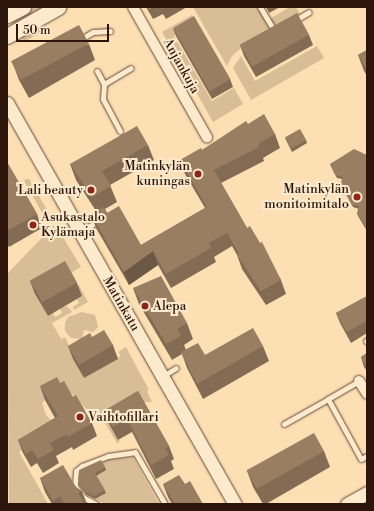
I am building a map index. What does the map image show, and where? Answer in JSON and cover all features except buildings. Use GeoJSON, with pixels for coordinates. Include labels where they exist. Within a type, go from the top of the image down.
{"type":"FeatureCollection","features":[{"type":"Feature","properties":{"kind":"main road"},"geometry":{"type":"LineString","coordinates":[[7,15],[23,7]]}},
{"type":"Feature","properties":{"kind":"main road"},"geometry":{"type":"LineString","coordinates":[[7,36],[58,7]]}},
{"type":"Feature","properties":{"kind":"street","name":"Anjankuja"},"geometry":{"type":"LineString","coordinates":[[133,7],[207,138]]}},
{"type":"Feature","properties":{"kind":"street","name":"Matinkatu"},"geometry":{"type":"LineString","coordinates":[[7,103],[235,504]]}},
{"type":"Feature","properties":{"kind":"street"},"geometry":{"type":"LineString","coordinates":[[359,381],[367,394]]}},
{"type":"Feature","properties":{"kind":"street"},"geometry":{"type":"LineString","coordinates":[[347,504],[367,492]]}},
{"type":"Feature","properties":{"kind":"lane"},"geometry":{"type":"LineString","coordinates":[[260,7],[275,32]]}},
{"type":"Feature","properties":{"kind":"lane"},"geometry":{"type":"LineString","coordinates":[[289,24],[309,12]]}},
{"type":"Feature","properties":{"kind":"lane"},"geometry":{"type":"LineString","coordinates":[[270,35],[282,28]]}},
{"type":"Feature","properties":{"kind":"lane"},"geometry":{"type":"LineString","coordinates":[[86,36],[92,32],[110,31]]}},
{"type":"Feature","properties":{"kind":"lane"},"geometry":{"type":"LineString","coordinates":[[104,84],[131,68]]}},
{"type":"Feature","properties":{"kind":"lane"},"geometry":{"type":"LineString","coordinates":[[97,72],[104,84],[103,99],[120,131]]}},
{"type":"Feature","properties":{"kind":"lane"},"geometry":{"type":"LineString","coordinates":[[79,232],[93,224]]}},
{"type":"Feature","properties":{"kind":"lane"},"geometry":{"type":"LineString","coordinates":[[162,376],[176,368]]}},
{"type":"Feature","properties":{"kind":"lane"},"geometry":{"type":"LineString","coordinates":[[284,424],[359,381]]}},
{"type":"Feature","properties":{"kind":"lane"},"geometry":{"type":"LineString","coordinates":[[328,399],[361,459],[367,456]]}},
{"type":"Feature","properties":{"kind":"lane"},"geometry":{"type":"LineString","coordinates":[[96,504],[84,498],[75,486],[76,471],[82,466],[108,456],[135,452],[165,504]]}},
{"type":"Feature","properties":{"kind":"shaded area"},"geometry":{"type":"Polygon","coordinates":[[[31,7],[48,7],[15,26],[11,18],[31,7]]]}},
{"type":"Feature","properties":{"kind":"shaded area"},"geometry":{"type":"Polygon","coordinates":[[[193,7],[258,7],[266,21],[290,7],[296,7],[300,14],[241,48],[232,56],[227,66],[193,7]]]}},
{"type":"Feature","properties":{"kind":"shaded area"},"geometry":{"type":"Polygon","coordinates":[[[192,15],[196,23],[174,36],[212,101],[234,88],[243,104],[213,122],[162,32],[192,15]]]}},
{"type":"Feature","properties":{"kind":"shaded area"},"geometry":{"type":"Polygon","coordinates":[[[39,28],[41,32],[24,42],[20,35],[39,28]]]}},
{"type":"Feature","properties":{"kind":"shaded area"},"geometry":{"type":"Polygon","coordinates":[[[317,46],[324,58],[251,100],[233,68],[241,56],[255,81],[317,46]]]}},
{"type":"Feature","properties":{"kind":"shaded area"},"geometry":{"type":"Polygon","coordinates":[[[29,179],[51,217],[48,223],[24,181],[29,179]]]}},
{"type":"Feature","properties":{"kind":"shaded area"},"geometry":{"type":"Polygon","coordinates":[[[55,224],[81,267],[35,294],[48,316],[53,313],[55,317],[62,313],[60,309],[66,306],[72,312],[52,323],[61,339],[65,337],[84,378],[121,356],[118,352],[126,347],[149,390],[147,391],[152,402],[140,402],[109,424],[120,442],[117,443],[102,418],[97,420],[68,390],[62,390],[45,400],[42,403],[46,415],[51,420],[54,419],[66,425],[19,452],[48,504],[9,504],[7,274],[55,224]]]}},
{"type":"Feature","properties":{"kind":"shaded area"},"geometry":{"type":"Polygon","coordinates":[[[79,285],[88,302],[74,310],[73,307],[79,303],[77,299],[82,296],[77,287],[79,285]]]}},
{"type":"Feature","properties":{"kind":"shaded area"},"geometry":{"type":"Polygon","coordinates":[[[82,312],[95,315],[98,327],[93,332],[84,330],[82,339],[71,338],[65,331],[65,323],[68,317],[82,312]]]}},
{"type":"Feature","properties":{"kind":"shaded area"},"geometry":{"type":"Polygon","coordinates":[[[133,457],[159,504],[105,504],[96,499],[95,476],[101,460],[133,457]]]}},
{"type":"Feature","properties":{"kind":"place","name":"Matinkylän kuningas"},"geometry":{"type":"Point","coordinates":[198,174]}},
{"type":"Feature","properties":{"kind":"place","name":"Lali beauty"},"geometry":{"type":"Point","coordinates":[91,190]}},
{"type":"Feature","properties":{"kind":"place","name":"Matinkylän monitoimitalo"},"geometry":{"type":"Point","coordinates":[357,197]}},
{"type":"Feature","properties":{"kind":"place","name":"Asukastalo Kylämaja"},"geometry":{"type":"Point","coordinates":[33,225]}},
{"type":"Feature","properties":{"kind":"place","name":"Alepa"},"geometry":{"type":"Point","coordinates":[145,306]}},
{"type":"Feature","properties":{"kind":"place","name":"Vaihtofillari"},"geometry":{"type":"Point","coordinates":[80,417]}}]}
